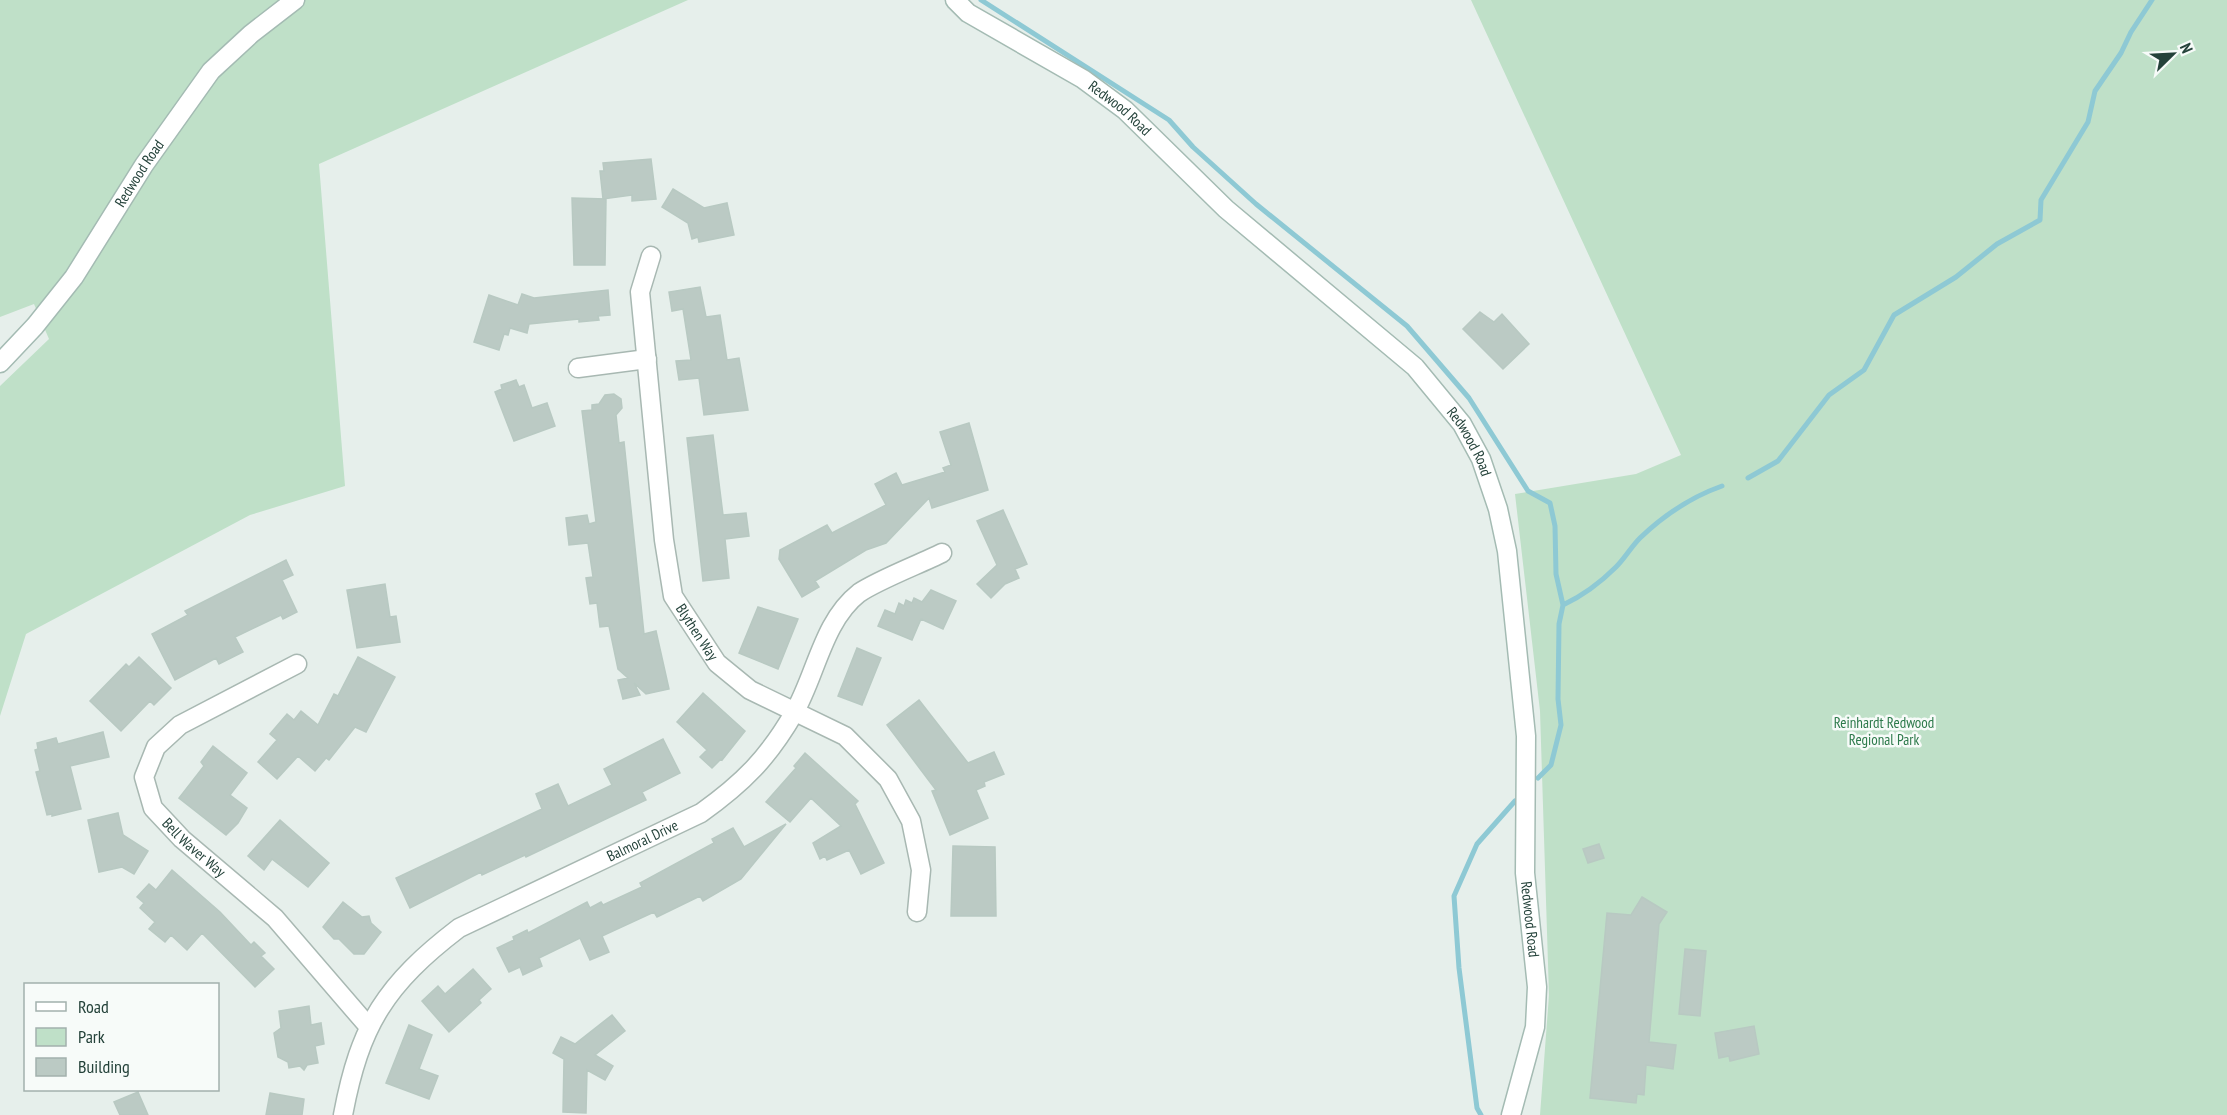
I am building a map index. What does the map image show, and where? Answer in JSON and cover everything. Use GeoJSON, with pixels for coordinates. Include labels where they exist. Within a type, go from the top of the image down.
{"type":"FeatureCollection","features":[{"type":"Feature","properties":{"kind":"street","name":"Redwood Road"},"geometry":{"type":"LineString","coordinates":[[0,363],[35,326],[74,277],[144,165],[211,71],[251,34],[295,0]]}},
{"type":"Feature","properties":{"kind":"street","name":"Redwood Road"},"geometry":{"type":"LineString","coordinates":[[955,0],[968,13],[1083,78],[1125,110],[1226,209],[1414,367],[1461,424],[1481,459],[1498,509],[1507,551],[1526,736],[1525,873],[1537,987],[1535,1027],[1511,1115]]}},
{"type":"Feature","properties":{"kind":"street","name":"Blythen Way"},"geometry":{"type":"LineString","coordinates":[[651,256],[640,292],[664,540],[673,596],[717,663],[750,690],[845,736],[888,780],[911,821],[921,870],[917,912]]}},
{"type":"Feature","properties":{"kind":"street"},"geometry":{"type":"LineString","coordinates":[[578,368],[647,359]]}},
{"type":"Feature","properties":{"kind":"street","name":"Balmoral Drive"},"geometry":{"type":"LineString","coordinates":[[343,1115],[349,1084],[368,1026],[392,989],[425,954],[459,928],[701,813],[728,794],[750,775],[795,712],[833,625],[859,594],[942,553]]}},
{"type":"Feature","properties":{"kind":"street","name":"Bell Waver Way"},"geometry":{"type":"LineString","coordinates":[[297,664],[180,726],[156,747],[144,777],[153,808],[182,839],[275,918],[368,1026]]}},
{"type":"Feature","properties":{"kind":"green space"},"geometry":{"type":"Polygon","coordinates":[[[0,0],[688,0],[319,164],[345,486],[250,515],[26,634],[0,716],[0,386],[49,339],[34,304],[0,317],[0,0]]]}},
{"type":"Feature","properties":{"kind":"green space","name":"Reinhardt Redwood Regional Park"},"geometry":{"type":"Polygon","coordinates":[[[1471,0],[2227,0],[2227,1115],[1540,1115],[1549,995],[1540,711],[1515,494],[1636,474],[1681,455],[1471,0]]]}},
{"type":"Feature","properties":{"kind":"building"},"geometry":{"type":"Polygon","coordinates":[[[651,159],[656,199],[632,201],[632,195],[603,199],[600,171],[604,171],[603,163],[651,159]]]}},
{"type":"Feature","properties":{"kind":"building"},"geometry":{"type":"Polygon","coordinates":[[[673,189],[704,208],[727,203],[734,235],[699,242],[698,237],[692,239],[688,223],[662,207],[673,189]]]}},
{"type":"Feature","properties":{"kind":"building"},"geometry":{"type":"Polygon","coordinates":[[[572,198],[606,199],[605,265],[574,265],[572,198]]]}},
{"type":"Feature","properties":{"kind":"building"},"geometry":{"type":"Polygon","coordinates":[[[700,287],[706,317],[720,315],[727,360],[739,358],[748,410],[704,415],[699,378],[679,380],[676,361],[691,360],[683,309],[672,311],[669,292],[700,287]]]}},
{"type":"Feature","properties":{"kind":"building"},"geometry":{"type":"Polygon","coordinates":[[[608,290],[610,315],[598,316],[599,320],[579,322],[579,319],[529,324],[527,333],[510,328],[508,335],[504,334],[499,350],[474,342],[489,295],[518,305],[522,294],[534,298],[608,290]]]}},
{"type":"Feature","properties":{"kind":"building"},"geometry":{"type":"Polygon","coordinates":[[[1480,312],[1494,322],[1502,314],[1529,344],[1503,369],[1463,329],[1480,312]]]}},
{"type":"Feature","properties":{"kind":"building"},"geometry":{"type":"Polygon","coordinates":[[[516,380],[519,387],[524,385],[532,408],[547,403],[555,426],[514,441],[495,392],[502,389],[501,385],[516,380]]]}},
{"type":"Feature","properties":{"kind":"building"},"geometry":{"type":"Polygon","coordinates":[[[614,394],[621,399],[622,408],[616,415],[619,443],[624,442],[644,634],[656,631],[669,689],[646,694],[634,683],[640,695],[623,699],[618,680],[628,678],[618,669],[609,626],[600,627],[597,603],[590,604],[586,578],[593,577],[588,543],[569,545],[566,518],[587,515],[589,524],[596,522],[582,411],[592,410],[592,405],[599,404],[605,395],[614,394]]]}},
{"type":"Feature","properties":{"kind":"building"},"geometry":{"type":"Polygon","coordinates":[[[969,423],[988,490],[932,508],[929,498],[886,543],[866,550],[815,581],[819,587],[802,597],[779,559],[780,550],[827,525],[832,533],[886,505],[875,484],[896,473],[902,485],[945,472],[943,468],[951,465],[940,432],[969,423]]]}},
{"type":"Feature","properties":{"kind":"building"},"geometry":{"type":"Polygon","coordinates":[[[713,435],[723,515],[746,513],[749,536],[725,539],[729,578],[703,581],[687,438],[713,435]]]}},
{"type":"Feature","properties":{"kind":"building"},"geometry":{"type":"Polygon","coordinates":[[[1003,510],[1027,564],[1015,569],[1019,578],[1005,584],[991,598],[977,584],[997,565],[977,521],[1003,510]]]}},
{"type":"Feature","properties":{"kind":"building"},"geometry":{"type":"Polygon","coordinates":[[[286,560],[293,575],[282,580],[297,612],[283,619],[281,615],[235,637],[243,652],[219,664],[216,658],[175,680],[152,634],[188,615],[185,611],[286,560]]]}},
{"type":"Feature","properties":{"kind":"building"},"geometry":{"type":"Polygon","coordinates":[[[385,584],[390,617],[396,616],[400,642],[357,648],[347,590],[385,584]]]}},
{"type":"Feature","properties":{"kind":"building"},"geometry":{"type":"Polygon","coordinates":[[[931,590],[956,601],[943,629],[921,619],[912,640],[878,626],[885,610],[895,614],[899,603],[904,606],[906,600],[912,603],[914,598],[922,602],[931,590]]]}},
{"type":"Feature","properties":{"kind":"building"},"geometry":{"type":"Polygon","coordinates":[[[758,607],[798,619],[778,669],[739,653],[758,607]]]}},
{"type":"Feature","properties":{"kind":"building"},"geometry":{"type":"Polygon","coordinates":[[[857,648],[881,658],[862,705],[838,696],[857,648]]]}},
{"type":"Feature","properties":{"kind":"building"},"geometry":{"type":"Polygon","coordinates":[[[139,657],[171,688],[154,705],[150,701],[121,731],[90,701],[126,664],[129,667],[139,657]]]}},
{"type":"Feature","properties":{"kind":"building"},"geometry":{"type":"Polygon","coordinates":[[[358,657],[395,677],[366,732],[355,727],[329,760],[326,758],[315,771],[298,756],[277,779],[258,762],[277,740],[270,734],[287,714],[294,720],[301,711],[318,725],[334,694],[338,696],[358,657]]]}},
{"type":"Feature","properties":{"kind":"building"},"geometry":{"type":"Polygon","coordinates":[[[703,693],[745,731],[722,760],[712,768],[700,757],[707,750],[677,722],[703,693]]]}},
{"type":"Feature","properties":{"kind":"building"},"geometry":{"type":"Polygon","coordinates":[[[919,700],[968,763],[994,752],[1004,774],[984,782],[985,786],[976,790],[988,818],[950,835],[932,791],[936,790],[887,725],[919,700]]]}},
{"type":"Feature","properties":{"kind":"building"},"geometry":{"type":"Polygon","coordinates":[[[103,732],[109,757],[70,766],[81,809],[52,816],[52,814],[47,815],[36,772],[40,771],[35,750],[38,749],[37,743],[56,738],[58,744],[103,732]]]}},
{"type":"Feature","properties":{"kind":"building"},"geometry":{"type":"Polygon","coordinates":[[[663,739],[680,773],[642,792],[646,800],[526,857],[525,855],[482,875],[481,872],[410,908],[396,878],[542,809],[536,794],[558,784],[568,806],[612,785],[604,769],[663,739]]]}},
{"type":"Feature","properties":{"kind":"building"},"geometry":{"type":"Polygon","coordinates":[[[213,746],[247,773],[230,795],[247,808],[238,823],[226,835],[179,798],[204,766],[201,762],[213,746]]]}},
{"type":"Feature","properties":{"kind":"building"},"geometry":{"type":"Polygon","coordinates":[[[805,753],[858,801],[855,804],[884,863],[861,874],[849,850],[827,860],[825,856],[820,859],[813,843],[841,826],[811,798],[790,822],[766,802],[796,768],[794,766],[805,753]]]}},
{"type":"Feature","properties":{"kind":"building"},"geometry":{"type":"Polygon","coordinates":[[[118,813],[123,835],[148,851],[134,874],[122,867],[99,872],[88,820],[118,813]]]}},
{"type":"Feature","properties":{"kind":"building"},"geometry":{"type":"Polygon","coordinates":[[[280,820],[329,863],[308,887],[272,859],[264,870],[248,856],[280,820]]]}},
{"type":"Feature","properties":{"kind":"building"},"geometry":{"type":"Polygon","coordinates":[[[786,824],[741,879],[703,901],[700,896],[657,917],[654,912],[602,936],[609,952],[590,960],[580,938],[539,958],[542,966],[523,975],[520,967],[509,972],[497,948],[514,940],[513,937],[527,930],[528,933],[587,902],[590,908],[601,902],[603,905],[642,887],[640,883],[714,843],[712,839],[733,828],[744,847],[786,824]]]}},
{"type":"Feature","properties":{"kind":"building"},"geometry":{"type":"Polygon","coordinates":[[[1599,844],[1604,858],[1588,863],[1583,849],[1599,844]]]}},
{"type":"Feature","properties":{"kind":"building"},"geometry":{"type":"Polygon","coordinates":[[[953,846],[995,847],[996,916],[951,916],[953,846]]]}},
{"type":"Feature","properties":{"kind":"building"},"geometry":{"type":"Polygon","coordinates":[[[172,870],[220,912],[251,945],[254,942],[265,953],[261,956],[274,969],[255,987],[202,933],[187,950],[171,935],[165,942],[149,929],[155,922],[140,908],[144,903],[137,897],[149,884],[156,890],[172,870]]]}},
{"type":"Feature","properties":{"kind":"building"},"geometry":{"type":"Polygon","coordinates":[[[1642,897],[1667,912],[1659,924],[1649,1042],[1676,1045],[1673,1069],[1646,1065],[1644,1095],[1637,1094],[1636,1103],[1590,1098],[1607,913],[1631,915],[1642,897]]]}},
{"type":"Feature","properties":{"kind":"building"},"geometry":{"type":"Polygon","coordinates":[[[343,902],[362,917],[369,916],[371,923],[381,932],[364,954],[354,954],[339,939],[334,939],[323,927],[343,902]]]}},
{"type":"Feature","properties":{"kind":"building"},"geometry":{"type":"Polygon","coordinates":[[[1685,949],[1706,951],[1700,1016],[1679,1014],[1685,949]]]}},
{"type":"Feature","properties":{"kind":"building"},"geometry":{"type":"Polygon","coordinates":[[[473,969],[491,989],[479,1000],[481,1003],[449,1032],[422,1001],[438,986],[445,994],[473,969]]]}},
{"type":"Feature","properties":{"kind":"building"},"geometry":{"type":"Polygon","coordinates":[[[309,1006],[311,1025],[321,1023],[324,1044],[315,1046],[318,1063],[307,1065],[304,1070],[300,1066],[289,1068],[288,1062],[278,1057],[274,1033],[281,1028],[279,1011],[309,1006]]]}},
{"type":"Feature","properties":{"kind":"building"},"geometry":{"type":"Polygon","coordinates":[[[612,1015],[625,1031],[595,1055],[613,1066],[605,1080],[587,1070],[586,1113],[563,1112],[564,1059],[553,1053],[561,1037],[575,1044],[612,1015]]]}},
{"type":"Feature","properties":{"kind":"building"},"geometry":{"type":"Polygon","coordinates":[[[409,1025],[432,1035],[419,1069],[438,1076],[429,1099],[386,1083],[409,1025]]]}},
{"type":"Feature","properties":{"kind":"building"},"geometry":{"type":"Polygon","coordinates":[[[1754,1026],[1759,1054],[1730,1061],[1729,1056],[1719,1058],[1715,1033],[1754,1026]]]}},
{"type":"Feature","properties":{"kind":"building"},"geometry":{"type":"Polygon","coordinates":[[[138,1092],[148,1115],[120,1115],[114,1102],[138,1092]]]}},
{"type":"Feature","properties":{"kind":"building"},"geometry":{"type":"Polygon","coordinates":[[[270,1093],[304,1099],[302,1115],[266,1115],[270,1093]]]}},
{"type":"Feature","properties":{"kind":"waterway"},"geometry":{"type":"LineString","coordinates":[[981,0],[1169,120],[1193,147],[1256,204],[1407,326],[1469,398],[1528,491],[1550,503],[1555,526],[1556,574],[1563,605],[1559,624],[1558,699],[1561,725],[1551,765],[1538,778]]}},
{"type":"Feature","properties":{"kind":"waterway"},"geometry":{"type":"LineString","coordinates":[[1748,478],[1778,461],[1829,395],[1864,370],[1894,315],[1956,277],[1997,244],[2040,220],[2041,200],[2088,122],[2095,91],[2121,53],[2131,32],[2152,0]]}},
{"type":"Feature","properties":{"kind":"waterway"},"geometry":{"type":"LineString","coordinates":[[1563,605],[1604,578],[1640,538],[1668,514],[1689,501],[1722,486]]}},
{"type":"Feature","properties":{"kind":"waterway"},"geometry":{"type":"LineString","coordinates":[[1481,1115],[1477,1108],[1459,968],[1454,896],[1477,844],[1515,801]]}}]}
